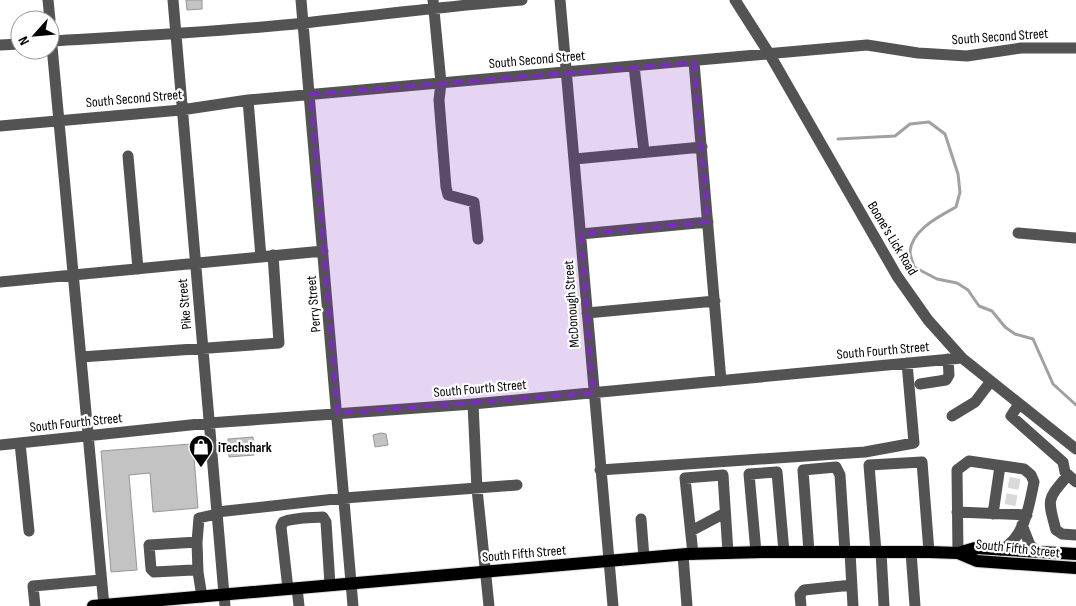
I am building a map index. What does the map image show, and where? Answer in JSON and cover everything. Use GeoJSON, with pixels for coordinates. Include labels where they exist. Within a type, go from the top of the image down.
{"type":"FeatureCollection","features":[{"type":"Feature","properties":{"kind":"main road","name":"South Fifth Street"},"geometry":{"type":"LineString","coordinates":[[958,554],[975,548],[1076,554]]}},
{"type":"Feature","properties":{"kind":"main road","name":"South Fifth Street"},"geometry":{"type":"LineString","coordinates":[[100,606],[202,596],[225,600],[293,588],[688,554],[929,552],[958,554],[976,561],[1076,568]]}},
{"type":"Feature","properties":{"kind":"street","name":"Pike Street"},"geometry":{"type":"LineString","coordinates":[[172,0],[225,600]]}},
{"type":"Feature","properties":{"kind":"street","name":"Perry Street"},"geometry":{"type":"LineString","coordinates":[[302,0],[353,606]]}},
{"type":"Feature","properties":{"kind":"street"},"geometry":{"type":"LineString","coordinates":[[60,41],[176,35],[304,23],[434,3],[522,0]]}},
{"type":"Feature","properties":{"kind":"street","name":"McDonough Street"},"geometry":{"type":"LineString","coordinates":[[560,0],[576,159],[593,393],[612,606]]}},
{"type":"Feature","properties":{"kind":"street","name":"Boone's Lick Road"},"geometry":{"type":"LineString","coordinates":[[735,0],[770,55],[897,276],[928,320],[962,358],[1075,448]]}},
{"type":"Feature","properties":{"kind":"street"},"geometry":{"type":"LineString","coordinates":[[434,3],[441,83],[439,100],[446,187],[448,195],[474,202],[478,239]]}},
{"type":"Feature","properties":{"kind":"street","name":"South Second Street"},"geometry":{"type":"LineString","coordinates":[[0,126],[181,110],[248,100],[310,94],[694,62],[867,45],[918,54],[966,56],[1021,48],[1076,48]]}},
{"type":"Feature","properties":{"kind":"street"},"geometry":{"type":"LineString","coordinates":[[53,60],[101,580],[100,606]]}},
{"type":"Feature","properties":{"kind":"street"},"geometry":{"type":"LineString","coordinates":[[694,62],[721,381]]}},
{"type":"Feature","properties":{"kind":"street"},"geometry":{"type":"LineString","coordinates":[[634,66],[644,152]]}},
{"type":"Feature","properties":{"kind":"street"},"geometry":{"type":"LineString","coordinates":[[248,100],[261,257]]}},
{"type":"Feature","properties":{"kind":"street"},"geometry":{"type":"LineString","coordinates":[[576,159],[702,146]]}},
{"type":"Feature","properties":{"kind":"street"},"geometry":{"type":"LineString","coordinates":[[128,156],[138,268]]}},
{"type":"Feature","properties":{"kind":"street"},"geometry":{"type":"LineString","coordinates":[[581,234],[708,222]]}},
{"type":"Feature","properties":{"kind":"street"},"geometry":{"type":"LineString","coordinates":[[1018,233],[1076,238]]}},
{"type":"Feature","properties":{"kind":"street"},"geometry":{"type":"LineString","coordinates":[[0,282],[323,251]]}},
{"type":"Feature","properties":{"kind":"street"},"geometry":{"type":"LineString","coordinates":[[81,357],[279,343],[274,255]]}},
{"type":"Feature","properties":{"kind":"street"},"geometry":{"type":"LineString","coordinates":[[587,313],[715,301]]}},
{"type":"Feature","properties":{"kind":"street","name":"South Fourth Street"},"geometry":{"type":"LineString","coordinates":[[0,445],[209,423],[473,404],[962,358]]}},
{"type":"Feature","properties":{"kind":"street"},"geometry":{"type":"LineString","coordinates":[[920,384],[946,380],[949,375],[948,359]]}},
{"type":"Feature","properties":{"kind":"street"},"geometry":{"type":"LineString","coordinates":[[600,470],[868,452],[914,443],[907,363]]}},
{"type":"Feature","properties":{"kind":"street"},"geometry":{"type":"LineString","coordinates":[[952,416],[975,402],[991,381]]}},
{"type":"Feature","properties":{"kind":"street"},"geometry":{"type":"LineString","coordinates":[[473,404],[477,489],[489,606]]}},
{"type":"Feature","properties":{"kind":"street"},"geometry":{"type":"LineString","coordinates":[[1019,404],[1011,416],[1063,462],[1065,472],[1072,478],[1050,496],[1049,503],[1056,530],[1062,534],[1076,535]]}},
{"type":"Feature","properties":{"kind":"street"},"geometry":{"type":"LineString","coordinates":[[20,443],[30,531]]}},
{"type":"Feature","properties":{"kind":"street"},"geometry":{"type":"LineString","coordinates":[[1063,462],[1075,448]]}},
{"type":"Feature","properties":{"kind":"street"},"geometry":{"type":"LineString","coordinates":[[868,452],[884,606]]}},
{"type":"Feature","properties":{"kind":"street"},"geometry":{"type":"LineString","coordinates":[[869,465],[922,462],[929,552]]}},
{"type":"Feature","properties":{"kind":"street"},"geometry":{"type":"LineString","coordinates":[[958,554],[957,470],[960,466],[969,462],[1000,466],[1016,473],[1028,471],[1034,482],[1025,520],[1009,546],[1001,550]]}},
{"type":"Feature","properties":{"kind":"street"},"geometry":{"type":"LineString","coordinates":[[993,514],[1000,466]]}},
{"type":"Feature","properties":{"kind":"street"},"geometry":{"type":"LineString","coordinates":[[810,552],[803,470],[836,467],[840,475],[853,606]]}},
{"type":"Feature","properties":{"kind":"street"},"geometry":{"type":"LineString","coordinates":[[756,552],[749,474],[777,472],[784,552]]}},
{"type":"Feature","properties":{"kind":"street"},"geometry":{"type":"LineString","coordinates":[[687,606],[688,554],[691,531],[685,478],[723,475],[728,553]]}},
{"type":"Feature","properties":{"kind":"street"},"geometry":{"type":"LineString","coordinates":[[202,596],[198,572],[197,542],[199,518],[217,513],[344,498],[517,485]]}},
{"type":"Feature","properties":{"kind":"street"},"geometry":{"type":"LineString","coordinates":[[957,512],[993,514],[1009,510],[1025,520],[1030,545],[1036,552]]}},
{"type":"Feature","properties":{"kind":"street"},"geometry":{"type":"LineString","coordinates":[[691,531],[725,513]]}},
{"type":"Feature","properties":{"kind":"street"},"geometry":{"type":"LineString","coordinates":[[641,519],[644,558]]}},
{"type":"Feature","properties":{"kind":"street"},"geometry":{"type":"LineString","coordinates":[[298,606],[281,527],[283,522],[289,520],[325,520],[346,522]]}},
{"type":"Feature","properties":{"kind":"street"},"geometry":{"type":"LineString","coordinates":[[325,520],[330,585]]}},
{"type":"Feature","properties":{"kind":"street"},"geometry":{"type":"LineString","coordinates":[[197,542],[148,546],[151,570],[154,572],[193,570],[198,572]]}},
{"type":"Feature","properties":{"kind":"street"},"geometry":{"type":"LineString","coordinates":[[911,552],[915,606]]}},
{"type":"Feature","properties":{"kind":"street"},"geometry":{"type":"LineString","coordinates":[[35,606],[33,586],[101,580]]}},
{"type":"Feature","properties":{"kind":"street"},"geometry":{"type":"LineString","coordinates":[[800,606],[800,595],[804,590],[852,585]]}},
{"type":"Feature","properties":{"kind":"highlighted area"},"geometry":{"type":"Polygon","coordinates":[[[694,62],[708,222],[581,234],[593,393],[337,413],[310,94],[694,62]]]}},
{"type":"Feature","properties":{"kind":"building"},"geometry":{"type":"Polygon","coordinates":[[[186,0],[202,0],[202,9],[187,10],[186,0]]]}},
{"type":"Feature","properties":{"kind":"building"},"geometry":{"type":"Polygon","coordinates":[[[386,434],[388,445],[375,447],[373,435],[386,434]]]}},
{"type":"Feature","properties":{"kind":"building"},"geometry":{"type":"Polygon","coordinates":[[[253,437],[254,455],[229,457],[228,439],[253,437]]]}},
{"type":"Feature","properties":{"kind":"building"},"geometry":{"type":"Polygon","coordinates":[[[203,443],[204,457],[194,457],[198,508],[153,512],[150,473],[129,475],[137,570],[111,572],[101,451],[203,443]]]}},
{"type":"Feature","properties":{"kind":"waterway"},"geometry":{"type":"LineString","coordinates":[[838,139],[895,136],[910,124],[929,122],[945,134],[958,174],[960,192],[956,207],[927,225],[915,237],[910,252],[914,267],[937,279],[957,283],[968,290],[979,306],[992,311],[1005,327],[1015,334],[1033,339],[1053,384],[1076,405]]}},
{"type":"Feature","properties":{"kind":"tunnel"},"geometry":{"type":"LineString","coordinates":[[1010,505],[1015,478]]}},
{"type":"Feature","properties":{"kind":"place","name":"iTechshark"},"geometry":{"type":"Point","coordinates":[201,468]}}]}
